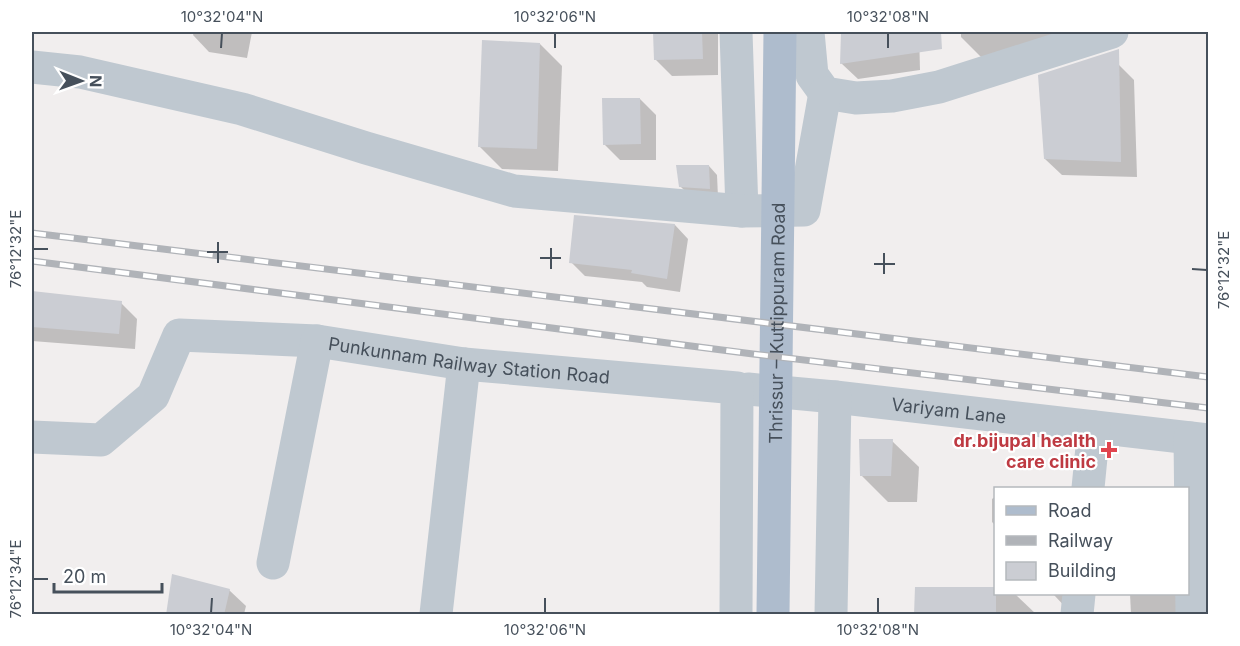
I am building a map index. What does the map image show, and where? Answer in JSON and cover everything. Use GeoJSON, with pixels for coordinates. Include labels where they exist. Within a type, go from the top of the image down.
{"type":"FeatureCollection","features":[{"type":"Feature","properties":{"kind":"main road","name":"Thrissur – Kuttippuram Road"},"geometry":{"type":"LineString","coordinates":[[773,615],[780,32]]}},
{"type":"Feature","properties":{"kind":"street"},"geometry":{"type":"LineString","coordinates":[[736,32],[742,211]]}},
{"type":"Feature","properties":{"kind":"street"},"geometry":{"type":"LineString","coordinates":[[808,32],[812,75],[825,93],[856,99],[892,96],[939,87],[1112,32]]}},
{"type":"Feature","properties":{"kind":"street"},"geometry":{"type":"LineString","coordinates":[[32,67],[80,72],[242,109],[514,191],[742,211],[804,210],[825,93]]}},
{"type":"Feature","properties":{"kind":"street","name":"Punkunnam Railway Station Road"},"geometry":{"type":"LineString","coordinates":[[32,437],[101,440],[153,396],[179,335],[317,341],[464,364],[835,397]]}},
{"type":"Feature","properties":{"kind":"street"},"geometry":{"type":"LineString","coordinates":[[273,563],[317,341]]}},
{"type":"Feature","properties":{"kind":"street"},"geometry":{"type":"LineString","coordinates":[[436,615],[464,364]]}},
{"type":"Feature","properties":{"kind":"street"},"geometry":{"type":"LineString","coordinates":[[736,615],[737,388]]}},
{"type":"Feature","properties":{"kind":"street"},"geometry":{"type":"LineString","coordinates":[[831,615],[835,397]]}},
{"type":"Feature","properties":{"kind":"street","name":"Variyam Lane"},"geometry":{"type":"LineString","coordinates":[[835,397],[1199,439]]}},
{"type":"Feature","properties":{"kind":"street"},"geometry":{"type":"LineString","coordinates":[[1088,487],[1094,427]]}},
{"type":"Feature","properties":{"kind":"street"},"geometry":{"type":"LineString","coordinates":[[1192,615],[1199,439]]}},
{"type":"Feature","properties":{"kind":"street"},"geometry":{"type":"LineString","coordinates":[[1077,615],[1079,595]]}},
{"type":"Feature","properties":{"kind":"building"},"geometry":{"type":"Polygon","coordinates":[[[653,32],[702,32],[703,59],[654,60],[653,32]]]}},
{"type":"Feature","properties":{"kind":"building"},"geometry":{"type":"Polygon","coordinates":[[[841,32],[941,32],[942,49],[840,64],[841,32]]]}},
{"type":"Feature","properties":{"kind":"building"},"geometry":{"type":"Polygon","coordinates":[[[482,40],[540,43],[537,149],[478,147],[482,40]]]}},
{"type":"Feature","properties":{"kind":"building"},"geometry":{"type":"Polygon","coordinates":[[[1119,49],[1121,162],[1044,159],[1038,75],[1119,49]]]}},
{"type":"Feature","properties":{"kind":"building"},"geometry":{"type":"Polygon","coordinates":[[[602,98],[640,98],[641,144],[603,145],[602,98]]]}},
{"type":"Feature","properties":{"kind":"building"},"geometry":{"type":"Polygon","coordinates":[[[676,165],[709,165],[710,189],[679,187],[676,165]]]}},
{"type":"Feature","properties":{"kind":"building"},"geometry":{"type":"Polygon","coordinates":[[[574,215],[675,224],[667,279],[631,273],[632,270],[569,263],[574,215]]]}},
{"type":"Feature","properties":{"kind":"building"},"geometry":{"type":"Polygon","coordinates":[[[32,291],[122,301],[119,334],[32,327],[32,291]]]}},
{"type":"Feature","properties":{"kind":"building"},"geometry":{"type":"Polygon","coordinates":[[[859,439],[893,439],[891,476],[860,476],[859,439]]]}},
{"type":"Feature","properties":{"kind":"building"},"geometry":{"type":"Polygon","coordinates":[[[172,574],[230,589],[224,615],[166,615],[172,574]]]}},
{"type":"Feature","properties":{"kind":"building"},"geometry":{"type":"Polygon","coordinates":[[[915,587],[994,587],[996,615],[914,615],[915,587]]]}},
{"type":"Feature","properties":{"kind":"railway"},"geometry":{"type":"LineString","coordinates":[[32,233],[1208,377]]}},
{"type":"Feature","properties":{"kind":"railway"},"geometry":{"type":"LineString","coordinates":[[32,261],[753,354],[1208,408]]}},
{"type":"Feature","properties":{"kind":"place","name":"dr.bijupal health care clinic"},"geometry":{"type":"Point","coordinates":[1109,450]}}]}
